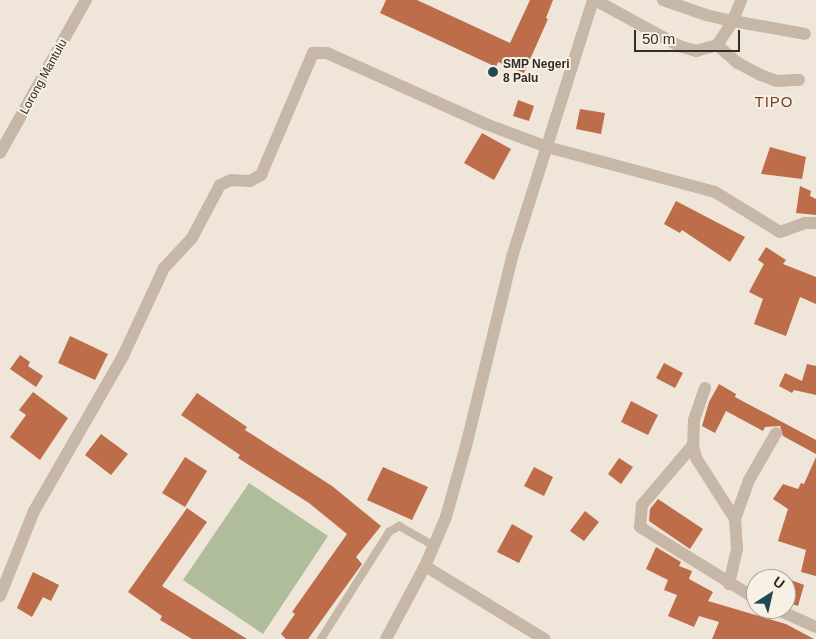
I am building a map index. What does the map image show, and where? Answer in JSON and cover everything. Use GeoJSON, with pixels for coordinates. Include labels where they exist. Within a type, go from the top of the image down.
{"type":"FeatureCollection","features":[{"type":"Feature","properties":{"kind":"street","name":"Lorong Mantulu"},"geometry":{"type":"LineString","coordinates":[[0,153],[86,0]]}},
{"type":"Feature","properties":{"kind":"street"},"geometry":{"type":"LineString","coordinates":[[386,639],[425,566],[446,517],[466,446],[506,278],[594,0],[678,46],[696,51],[717,45],[733,21],[741,0]]}},
{"type":"Feature","properties":{"kind":"street"},"geometry":{"type":"LineString","coordinates":[[663,0],[706,16],[805,34]]}},
{"type":"Feature","properties":{"kind":"street"},"geometry":{"type":"LineString","coordinates":[[717,45],[738,63],[777,81],[799,80]]}},
{"type":"Feature","properties":{"kind":"street"},"geometry":{"type":"LineString","coordinates":[[0,596],[34,511],[123,356],[164,268],[192,238],[220,184],[231,180],[250,181],[261,175],[313,54],[327,53],[486,124],[547,147],[716,192],[780,232],[805,223],[816,223]]}},
{"type":"Feature","properties":{"kind":"street"},"geometry":{"type":"LineString","coordinates":[[705,388],[694,420],[693,445],[696,458],[735,519]]}},
{"type":"Feature","properties":{"kind":"street"},"geometry":{"type":"LineString","coordinates":[[729,584],[737,549],[735,519],[749,480],[776,433]]}},
{"type":"Feature","properties":{"kind":"street"},"geometry":{"type":"LineString","coordinates":[[693,445],[642,505],[639,525],[746,593]]}},
{"type":"Feature","properties":{"kind":"street"},"geometry":{"type":"LineString","coordinates":[[425,566],[544,639]]}},
{"type":"Feature","properties":{"kind":"street"},"geometry":{"type":"LineString","coordinates":[[796,618],[816,627]]}},
{"type":"Feature","properties":{"kind":"lane"},"geometry":{"type":"LineString","coordinates":[[321,639],[389,532],[399,526],[434,546]]}},
{"type":"Feature","properties":{"kind":"green space"},"geometry":{"type":"Polygon","coordinates":[[[249,483],[328,536],[263,634],[183,580],[249,483]]]}},
{"type":"Feature","properties":{"kind":"building"},"geometry":{"type":"Polygon","coordinates":[[[386,0],[417,0],[510,43],[530,0],[553,0],[546,18],[548,19],[524,73],[498,62],[496,67],[380,13],[386,0]]]}},
{"type":"Feature","properties":{"kind":"building"},"geometry":{"type":"Polygon","coordinates":[[[518,100],[534,106],[529,121],[513,116],[518,100]]]}},
{"type":"Feature","properties":{"kind":"building"},"geometry":{"type":"Polygon","coordinates":[[[580,109],[605,113],[601,134],[576,129],[580,109]]]}},
{"type":"Feature","properties":{"kind":"building"},"geometry":{"type":"Polygon","coordinates":[[[482,133],[511,149],[494,180],[464,163],[482,133]]]}},
{"type":"Feature","properties":{"kind":"building"},"geometry":{"type":"Polygon","coordinates":[[[770,147],[806,157],[802,179],[761,174],[770,147]]]}},
{"type":"Feature","properties":{"kind":"building"},"geometry":{"type":"Polygon","coordinates":[[[800,186],[811,191],[810,196],[816,199],[816,215],[796,213],[800,186]]]}},
{"type":"Feature","properties":{"kind":"building"},"geometry":{"type":"Polygon","coordinates":[[[676,201],[745,237],[730,262],[682,230],[680,233],[664,224],[676,201]]]}},
{"type":"Feature","properties":{"kind":"building"},"geometry":{"type":"Polygon","coordinates":[[[766,247],[786,260],[783,264],[816,277],[816,304],[800,297],[786,336],[754,324],[763,299],[749,292],[764,264],[758,260],[766,247]]]}},
{"type":"Feature","properties":{"kind":"building"},"geometry":{"type":"Polygon","coordinates":[[[70,336],[108,354],[95,380],[58,363],[70,336]]]}},
{"type":"Feature","properties":{"kind":"building"},"geometry":{"type":"Polygon","coordinates":[[[20,355],[30,362],[28,366],[43,376],[36,387],[10,369],[20,355]]]}},
{"type":"Feature","properties":{"kind":"building"},"geometry":{"type":"Polygon","coordinates":[[[664,363],[683,373],[675,388],[656,378],[664,363]]]}},
{"type":"Feature","properties":{"kind":"building"},"geometry":{"type":"Polygon","coordinates":[[[807,364],[816,366],[816,395],[794,390],[792,393],[779,386],[785,373],[802,381],[807,364]]]}},
{"type":"Feature","properties":{"kind":"building"},"geometry":{"type":"Polygon","coordinates":[[[719,384],[736,394],[735,397],[816,440],[816,454],[783,436],[780,426],[765,427],[763,431],[726,411],[715,433],[702,426],[709,402],[719,384]]]}},
{"type":"Feature","properties":{"kind":"building"},"geometry":{"type":"Polygon","coordinates":[[[33,392],[68,418],[40,460],[10,437],[26,415],[19,410],[33,392]]]}},
{"type":"Feature","properties":{"kind":"building"},"geometry":{"type":"Polygon","coordinates":[[[197,393],[247,427],[245,430],[332,486],[381,526],[356,557],[362,564],[308,639],[286,639],[281,634],[295,614],[292,612],[347,534],[309,503],[238,458],[240,455],[181,415],[197,393]]]}},
{"type":"Feature","properties":{"kind":"building"},"geometry":{"type":"Polygon","coordinates":[[[631,401],[658,415],[648,435],[621,422],[631,401]]]}},
{"type":"Feature","properties":{"kind":"building"},"geometry":{"type":"Polygon","coordinates":[[[101,434],[128,454],[111,475],[85,455],[101,434]]]}},
{"type":"Feature","properties":{"kind":"building"},"geometry":{"type":"Polygon","coordinates":[[[185,457],[207,471],[185,507],[162,493],[185,457]]]}},
{"type":"Feature","properties":{"kind":"building"},"geometry":{"type":"Polygon","coordinates":[[[816,457],[816,576],[801,572],[806,550],[778,541],[788,509],[773,499],[783,484],[798,489],[801,483],[804,484],[816,457]]]}},
{"type":"Feature","properties":{"kind":"building"},"geometry":{"type":"Polygon","coordinates":[[[619,458],[633,467],[621,484],[608,474],[619,458]]]}},
{"type":"Feature","properties":{"kind":"building"},"geometry":{"type":"Polygon","coordinates":[[[383,467],[428,487],[412,520],[367,500],[383,467]]]}},
{"type":"Feature","properties":{"kind":"building"},"geometry":{"type":"Polygon","coordinates":[[[534,467],[553,477],[544,496],[524,486],[534,467]]]}},
{"type":"Feature","properties":{"kind":"building"},"geometry":{"type":"Polygon","coordinates":[[[658,499],[703,529],[690,549],[649,521],[650,509],[658,499]]]}},
{"type":"Feature","properties":{"kind":"building"},"geometry":{"type":"Polygon","coordinates":[[[187,508],[207,522],[162,586],[247,639],[192,639],[160,620],[162,616],[128,592],[187,508]]]}},
{"type":"Feature","properties":{"kind":"building"},"geometry":{"type":"Polygon","coordinates":[[[585,511],[599,522],[584,541],[570,531],[585,511]]]}},
{"type":"Feature","properties":{"kind":"building"},"geometry":{"type":"Polygon","coordinates":[[[512,524],[533,536],[519,563],[497,552],[512,524]]]}},
{"type":"Feature","properties":{"kind":"building"},"geometry":{"type":"Polygon","coordinates":[[[656,547],[681,562],[679,566],[692,571],[689,579],[713,592],[708,601],[746,612],[746,619],[769,619],[786,624],[814,639],[712,639],[719,622],[699,616],[694,627],[668,616],[677,595],[664,590],[668,580],[646,569],[656,547]]]}},
{"type":"Feature","properties":{"kind":"building"},"geometry":{"type":"Polygon","coordinates":[[[33,572],[59,585],[51,601],[43,597],[32,617],[17,608],[33,572]]]}},
{"type":"Feature","properties":{"kind":"building"},"geometry":{"type":"Polygon","coordinates":[[[796,582],[804,585],[798,606],[796,605],[796,582]]]}},
{"type":"Feature","properties":{"kind":"place","name":"SMP Negeri 8 Palu"},"geometry":{"type":"Point","coordinates":[493,72]}},
{"type":"Feature","properties":{"kind":"district","name":"TIPO"},"geometry":{"type":"Point","coordinates":[774,102]}}]}
